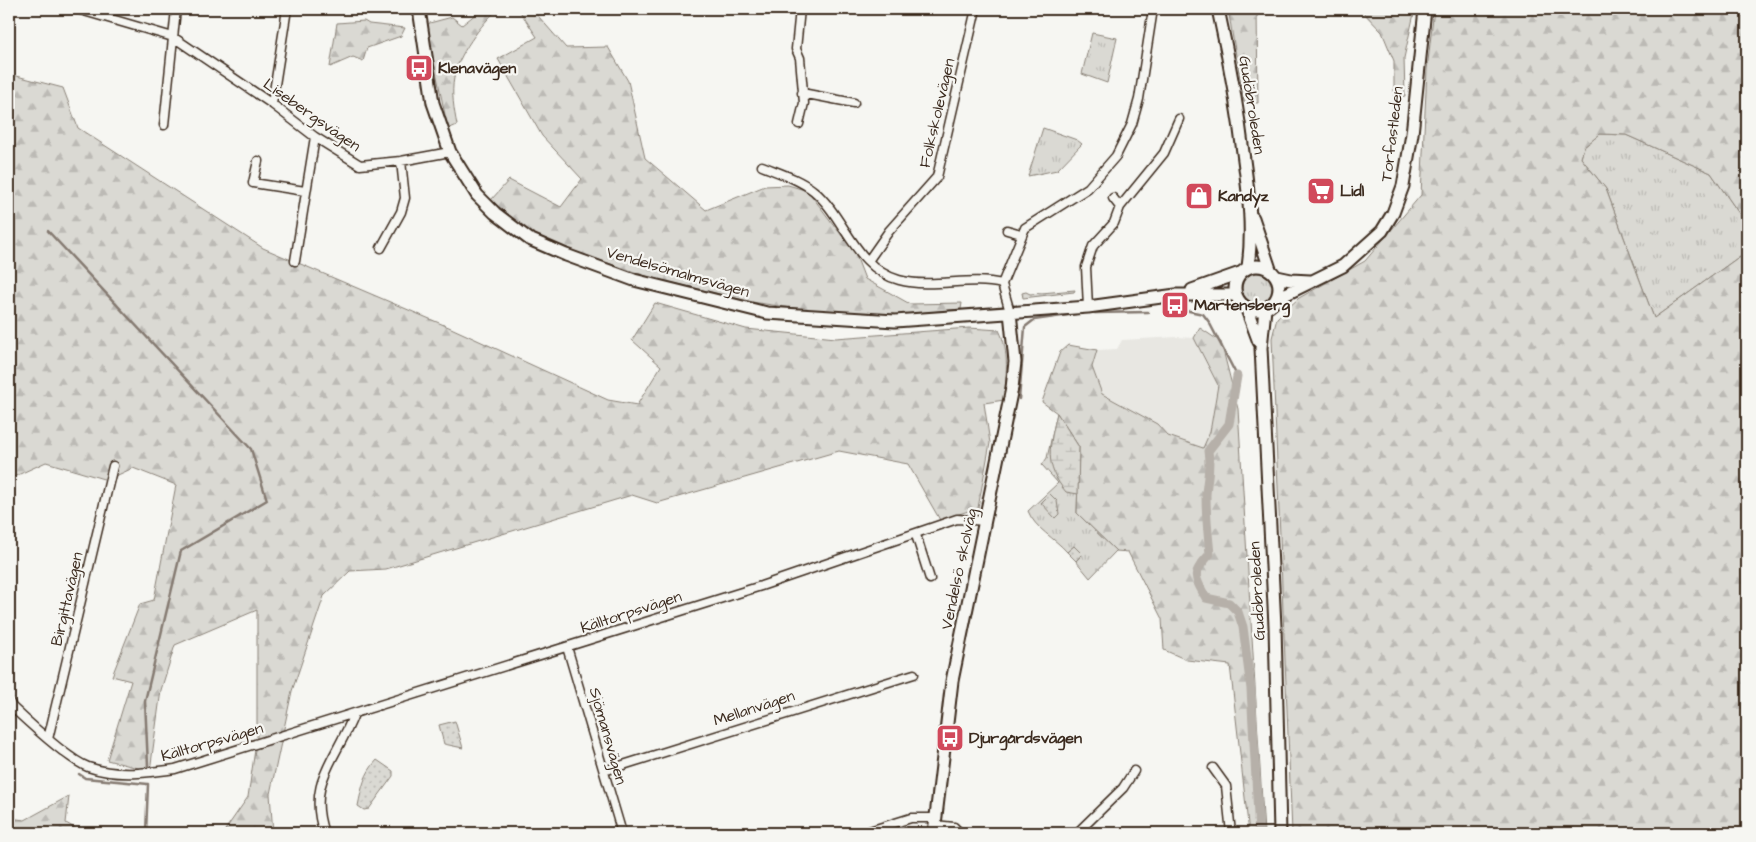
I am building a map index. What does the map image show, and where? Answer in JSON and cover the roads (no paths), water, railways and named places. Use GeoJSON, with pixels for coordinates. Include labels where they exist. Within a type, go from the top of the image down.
{"type":"FeatureCollection","features":[{"type":"Feature","properties":{"kind":"street","name":"Lisebergsvägen"},"geometry":{"type":"LineString","coordinates":[[77,9],[173,37],[272,104],[315,137],[360,165],[401,162],[450,152]]}},
{"type":"Feature","properties":{"kind":"street"},"geometry":{"type":"LineString","coordinates":[[164,125],[176,9]]}},
{"type":"Feature","properties":{"kind":"street"},"geometry":{"type":"LineString","coordinates":[[272,104],[287,9]]}},
{"type":"Feature","properties":{"kind":"street","name":"Vendelsömalmsvägen"},"geometry":{"type":"LineString","coordinates":[[418,9],[433,103],[450,152],[477,195],[495,213],[529,238],[566,255],[636,280],[766,313],[894,321],[1088,307],[1176,295],[1236,295]]}},
{"type":"Feature","properties":{"kind":"street"},"geometry":{"type":"LineString","coordinates":[[799,124],[804,103],[800,58],[796,49],[800,9]]}},
{"type":"Feature","properties":{"kind":"street","name":"Folkskolevägen"},"geometry":{"type":"LineString","coordinates":[[868,261],[889,231],[937,177],[976,9]]}},
{"type":"Feature","properties":{"kind":"street"},"geometry":{"type":"LineString","coordinates":[[1010,312],[1002,284],[1021,234],[1028,223],[1088,188],[1116,156],[1132,124],[1153,9]]}},
{"type":"Feature","properties":{"kind":"street","name":"Gudöbroleden"},"geometry":{"type":"LineString","coordinates":[[1218,9],[1238,114],[1250,208],[1250,248],[1244,270]]}},
{"type":"Feature","properties":{"kind":"street","name":"Torfastleden"},"geometry":{"type":"LineString","coordinates":[[1276,299],[1343,266],[1382,231],[1393,213],[1403,186],[1412,134],[1425,9]]}},
{"type":"Feature","properties":{"kind":"street"},"geometry":{"type":"LineString","coordinates":[[802,92],[854,103]]}},
{"type":"Feature","properties":{"kind":"street"},"geometry":{"type":"LineString","coordinates":[[1088,307],[1086,267],[1093,246],[1114,223],[1120,207],[1164,153],[1179,119]]}},
{"type":"Feature","properties":{"kind":"street"},"geometry":{"type":"LineString","coordinates":[[295,261],[315,137]]}},
{"type":"Feature","properties":{"kind":"street"},"geometry":{"type":"LineString","coordinates":[[258,161],[253,183],[305,191]]}},
{"type":"Feature","properties":{"kind":"street"},"geometry":{"type":"LineString","coordinates":[[382,248],[401,212],[404,198],[401,162]]}},
{"type":"Feature","properties":{"kind":"street"},"geometry":{"type":"LineString","coordinates":[[762,166],[813,190],[824,201],[850,241],[868,261],[899,280],[924,282],[987,281],[1002,284]]}},
{"type":"Feature","properties":{"kind":"street"},"geometry":{"type":"LineString","coordinates":[[1114,198],[1120,207]]}},
{"type":"Feature","properties":{"kind":"street","name":"Gudöbroleden"},"geometry":{"type":"LineString","coordinates":[[1250,208],[1273,273]]}},
{"type":"Feature","properties":{"kind":"street"},"geometry":{"type":"LineString","coordinates":[[1008,230],[1021,234]]}},
{"type":"Feature","properties":{"kind":"street"},"geometry":{"type":"LineString","coordinates":[[1262,266],[1273,273],[1279,292],[1276,299],[1265,309],[1259,311],[1246,307],[1236,295],[1236,281],[1244,270],[1262,266]]}},
{"type":"Feature","properties":{"kind":"street","name":"Vendelsömalmsvägen"},"geometry":{"type":"LineString","coordinates":[[1176,295],[1244,270]]}},
{"type":"Feature","properties":{"kind":"street","name":"Torfastleden"},"geometry":{"type":"LineString","coordinates":[[1273,273],[1290,280],[1311,281]]}},
{"type":"Feature","properties":{"kind":"street","name":"Gudöbroleden"},"geometry":{"type":"LineString","coordinates":[[1246,307],[1261,348]]}},
{"type":"Feature","properties":{"kind":"street","name":"Gudöbroleden"},"geometry":{"type":"LineString","coordinates":[[1265,309],[1261,348],[1275,626],[1280,833]]}},
{"type":"Feature","properties":{"kind":"street","name":"Vendelsö skolväg"},"geometry":{"type":"LineString","coordinates":[[935,825],[952,681],[1012,388],[1015,362],[1010,312]]}},
{"type":"Feature","properties":{"kind":"street","name":"Birgittavägen"},"geometry":{"type":"LineString","coordinates":[[48,739],[112,466]]}},
{"type":"Feature","properties":{"kind":"street","name":"Källtorpsvägen"},"geometry":{"type":"LineString","coordinates":[[9,702],[12,707],[48,739],[85,766],[112,773],[136,774],[175,769],[567,647],[916,535],[957,519],[986,521]]}},
{"type":"Feature","properties":{"kind":"street"},"geometry":{"type":"LineString","coordinates":[[916,535],[930,579]]}},
{"type":"Feature","properties":{"kind":"street","name":"Sjömansvägen"},"geometry":{"type":"LineString","coordinates":[[567,647],[622,833]]}},
{"type":"Feature","properties":{"kind":"street","name":"Mellanvägen"},"geometry":{"type":"LineString","coordinates":[[604,771],[914,674]]}},
{"type":"Feature","properties":{"kind":"street"},"geometry":{"type":"LineString","coordinates":[[324,833],[318,809],[318,790],[326,769],[345,738],[354,714]]}},
{"type":"Feature","properties":{"kind":"street"},"geometry":{"type":"LineString","coordinates":[[1213,768],[1226,786],[1231,833]]}},
{"type":"Feature","properties":{"kind":"street"},"geometry":{"type":"LineString","coordinates":[[1077,833],[1123,788],[1134,771]]}},
{"type":"Feature","properties":{"kind":"street"},"geometry":{"type":"LineString","coordinates":[[863,833],[911,818],[935,825],[954,827],[960,833]]}},
{"type":"Feature","properties":{"kind":"waterway"},"geometry":{"type":"LineString","coordinates":[[1742,49],[1747,71]]}},
{"type":"Feature","properties":{"kind":"waterway"},"geometry":{"type":"LineString","coordinates":[[48,231],[251,449],[267,500],[181,551],[145,701],[148,766]]}},
{"type":"Feature","properties":{"kind":"waterway"},"geometry":{"type":"LineString","coordinates":[[1189,311],[1203,314],[1209,322],[1237,376]]}},
{"type":"Feature","properties":{"kind":"waterway"},"geometry":{"type":"LineString","coordinates":[[1095,313],[1148,312]]}},
{"type":"Feature","properties":{"kind":"waterway"},"geometry":{"type":"LineString","coordinates":[[1019,399],[1025,327],[1034,320],[1076,314]]}},
{"type":"Feature","properties":{"kind":"waterway"},"geometry":{"type":"LineString","coordinates":[[1237,376],[1229,424],[1208,451],[1209,468],[1206,502],[1210,554],[1200,566],[1196,575],[1206,598],[1229,603],[1238,612],[1243,627],[1251,689],[1259,833]]}},
{"type":"Feature","properties":{"kind":"waterway"},"geometry":{"type":"LineString","coordinates":[[79,774],[85,778],[148,784],[146,833]]}},
{"type":"Feature","properties":{"kind":"place","name":"Klenavägen"},"geometry":{"type":"Point","coordinates":[419,68]}},
{"type":"Feature","properties":{"kind":"place","name":"Lidl"},"geometry":{"type":"Point","coordinates":[1321,191]}},
{"type":"Feature","properties":{"kind":"place","name":"Kandyz"},"geometry":{"type":"Point","coordinates":[1199,196]}},
{"type":"Feature","properties":{"kind":"place","name":"Mårtensberg"},"geometry":{"type":"Point","coordinates":[1175,305]}},
{"type":"Feature","properties":{"kind":"place","name":"Djurgårdsvägen"},"geometry":{"type":"Point","coordinates":[950,738]}}]}
